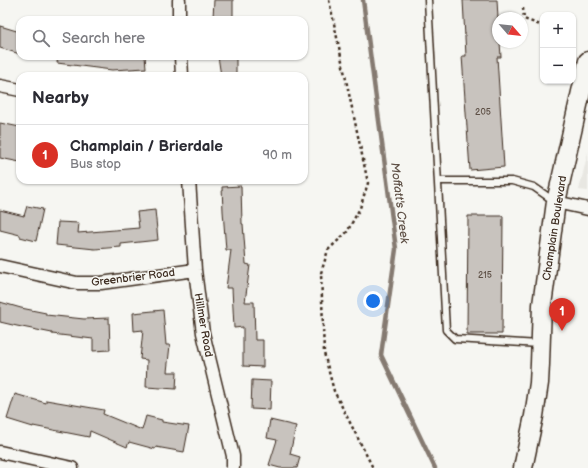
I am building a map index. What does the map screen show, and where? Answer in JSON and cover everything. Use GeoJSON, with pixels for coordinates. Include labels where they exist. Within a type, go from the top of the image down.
{"type":"FeatureCollection","features":[{"type":"Feature","properties":{"kind":"street"},"geometry":{"type":"LineString","coordinates":[[178,0],[180,16]]}},
{"type":"Feature","properties":{"kind":"street"},"geometry":{"type":"LineString","coordinates":[[181,60],[182,72]]}},
{"type":"Feature","properties":{"kind":"street","name":"Champlain Boulevard"},"geometry":{"type":"LineString","coordinates":[[523,468],[539,383],[542,305],[556,202],[588,60]]}},
{"type":"Feature","properties":{"kind":"street"},"geometry":{"type":"LineString","coordinates":[[0,86],[16,89]]}},
{"type":"Feature","properties":{"kind":"street","name":"Hillmer Road"},"geometry":{"type":"LineString","coordinates":[[189,184],[195,270],[203,333],[233,456],[233,468]]}},
{"type":"Feature","properties":{"kind":"street"},"geometry":{"type":"LineString","coordinates":[[556,202],[588,209]]}},
{"type":"Feature","properties":{"kind":"street","name":"Greenbrier Road"},"geometry":{"type":"LineString","coordinates":[[0,266],[77,283],[101,283],[195,270]]}},
{"type":"Feature","properties":{"kind":"street"},"geometry":{"type":"LineString","coordinates":[[0,452],[72,468]]}},
{"type":"Feature","properties":{"kind":"lane"},"geometry":{"type":"LineString","coordinates":[[428,0],[446,330],[455,339],[541,344]]}},
{"type":"Feature","properties":{"kind":"lane"},"geometry":{"type":"LineString","coordinates":[[438,181],[512,180],[534,186],[556,202]]}},
{"type":"Feature","properties":{"kind":"path"},"geometry":{"type":"LineString","coordinates":[[328,0],[368,183],[360,208],[347,232],[328,250],[321,273],[324,353],[334,392],[373,468]]}},
{"type":"Feature","properties":{"kind":"path"},"geometry":{"type":"LineString","coordinates":[[523,8],[524,19],[540,25]]}},
{"type":"Feature","properties":{"kind":"shaded area"},"geometry":{"type":"Polygon","coordinates":[[[588,152],[588,191],[579,190],[588,152]]]}},
{"type":"Feature","properties":{"kind":"building"},"geometry":{"type":"Polygon","coordinates":[[[214,0],[233,0],[233,16],[213,16],[214,0]]]}},
{"type":"Feature","properties":{"kind":"building"},"geometry":{"type":"Polygon","coordinates":[[[463,0],[497,0],[498,12],[492,12],[492,48],[500,48],[501,57],[497,57],[504,167],[470,170],[462,56],[466,56],[463,0]]]}},
{"type":"Feature","properties":{"kind":"building"},"geometry":{"type":"Polygon","coordinates":[[[0,26],[16,31],[16,53],[0,48],[0,26]]]}},
{"type":"Feature","properties":{"kind":"building"},"geometry":{"type":"Polygon","coordinates":[[[57,60],[145,60],[146,68],[112,70],[57,63],[57,60]]]}},
{"type":"Feature","properties":{"kind":"building"},"geometry":{"type":"Polygon","coordinates":[[[219,60],[236,60],[236,72],[220,72],[219,60]]]}},
{"type":"Feature","properties":{"kind":"building"},"geometry":{"type":"Polygon","coordinates":[[[0,123],[16,126],[16,161],[0,158],[0,123]]]}},
{"type":"Feature","properties":{"kind":"building"},"geometry":{"type":"Polygon","coordinates":[[[241,186],[242,224],[246,264],[250,265],[245,302],[254,302],[255,340],[263,340],[263,367],[243,366],[243,327],[234,328],[232,288],[226,288],[231,250],[226,250],[222,187],[241,186]]]}},
{"type":"Feature","properties":{"kind":"building"},"geometry":{"type":"Polygon","coordinates":[[[27,206],[43,209],[36,241],[0,230],[0,210],[24,216],[27,206]]]}},
{"type":"Feature","properties":{"kind":"building"},"geometry":{"type":"Polygon","coordinates":[[[155,210],[158,240],[121,244],[121,247],[95,249],[56,245],[58,222],[79,223],[78,233],[139,228],[137,212],[155,210]]]}},
{"type":"Feature","properties":{"kind":"building"},"geometry":{"type":"Polygon","coordinates":[[[468,216],[503,216],[502,334],[467,334],[468,216]]]}},
{"type":"Feature","properties":{"kind":"building"},"geometry":{"type":"Polygon","coordinates":[[[0,302],[46,313],[46,315],[84,319],[109,318],[110,350],[93,351],[93,339],[52,334],[0,322],[0,302]]]}},
{"type":"Feature","properties":{"kind":"building"},"geometry":{"type":"Polygon","coordinates":[[[163,310],[166,345],[170,345],[167,372],[177,372],[176,389],[146,387],[147,360],[140,359],[143,330],[134,331],[133,313],[163,310]]]}},
{"type":"Feature","properties":{"kind":"building"},"geometry":{"type":"Polygon","coordinates":[[[252,380],[271,381],[270,410],[251,409],[252,380]]]}},
{"type":"Feature","properties":{"kind":"building"},"geometry":{"type":"Polygon","coordinates":[[[15,394],[46,403],[46,400],[104,410],[103,414],[142,430],[146,416],[162,420],[162,422],[189,426],[184,452],[156,447],[155,449],[129,442],[127,447],[90,431],[89,437],[33,427],[7,419],[15,394]]]}},
{"type":"Feature","properties":{"kind":"building"},"geometry":{"type":"Polygon","coordinates":[[[270,420],[296,426],[290,454],[300,457],[297,468],[280,468],[269,465],[277,440],[267,438],[270,420]]]}},
{"type":"Feature","properties":{"kind":"waterway","name":"Moffatt's Creek"},"geometry":{"type":"LineString","coordinates":[[363,0],[396,249],[381,355],[435,468]]}},
{"type":"Feature","properties":{"kind":"place","name":"Champlain / Brierdale"},"geometry":{"type":"Point","coordinates":[562,331]}}]}
